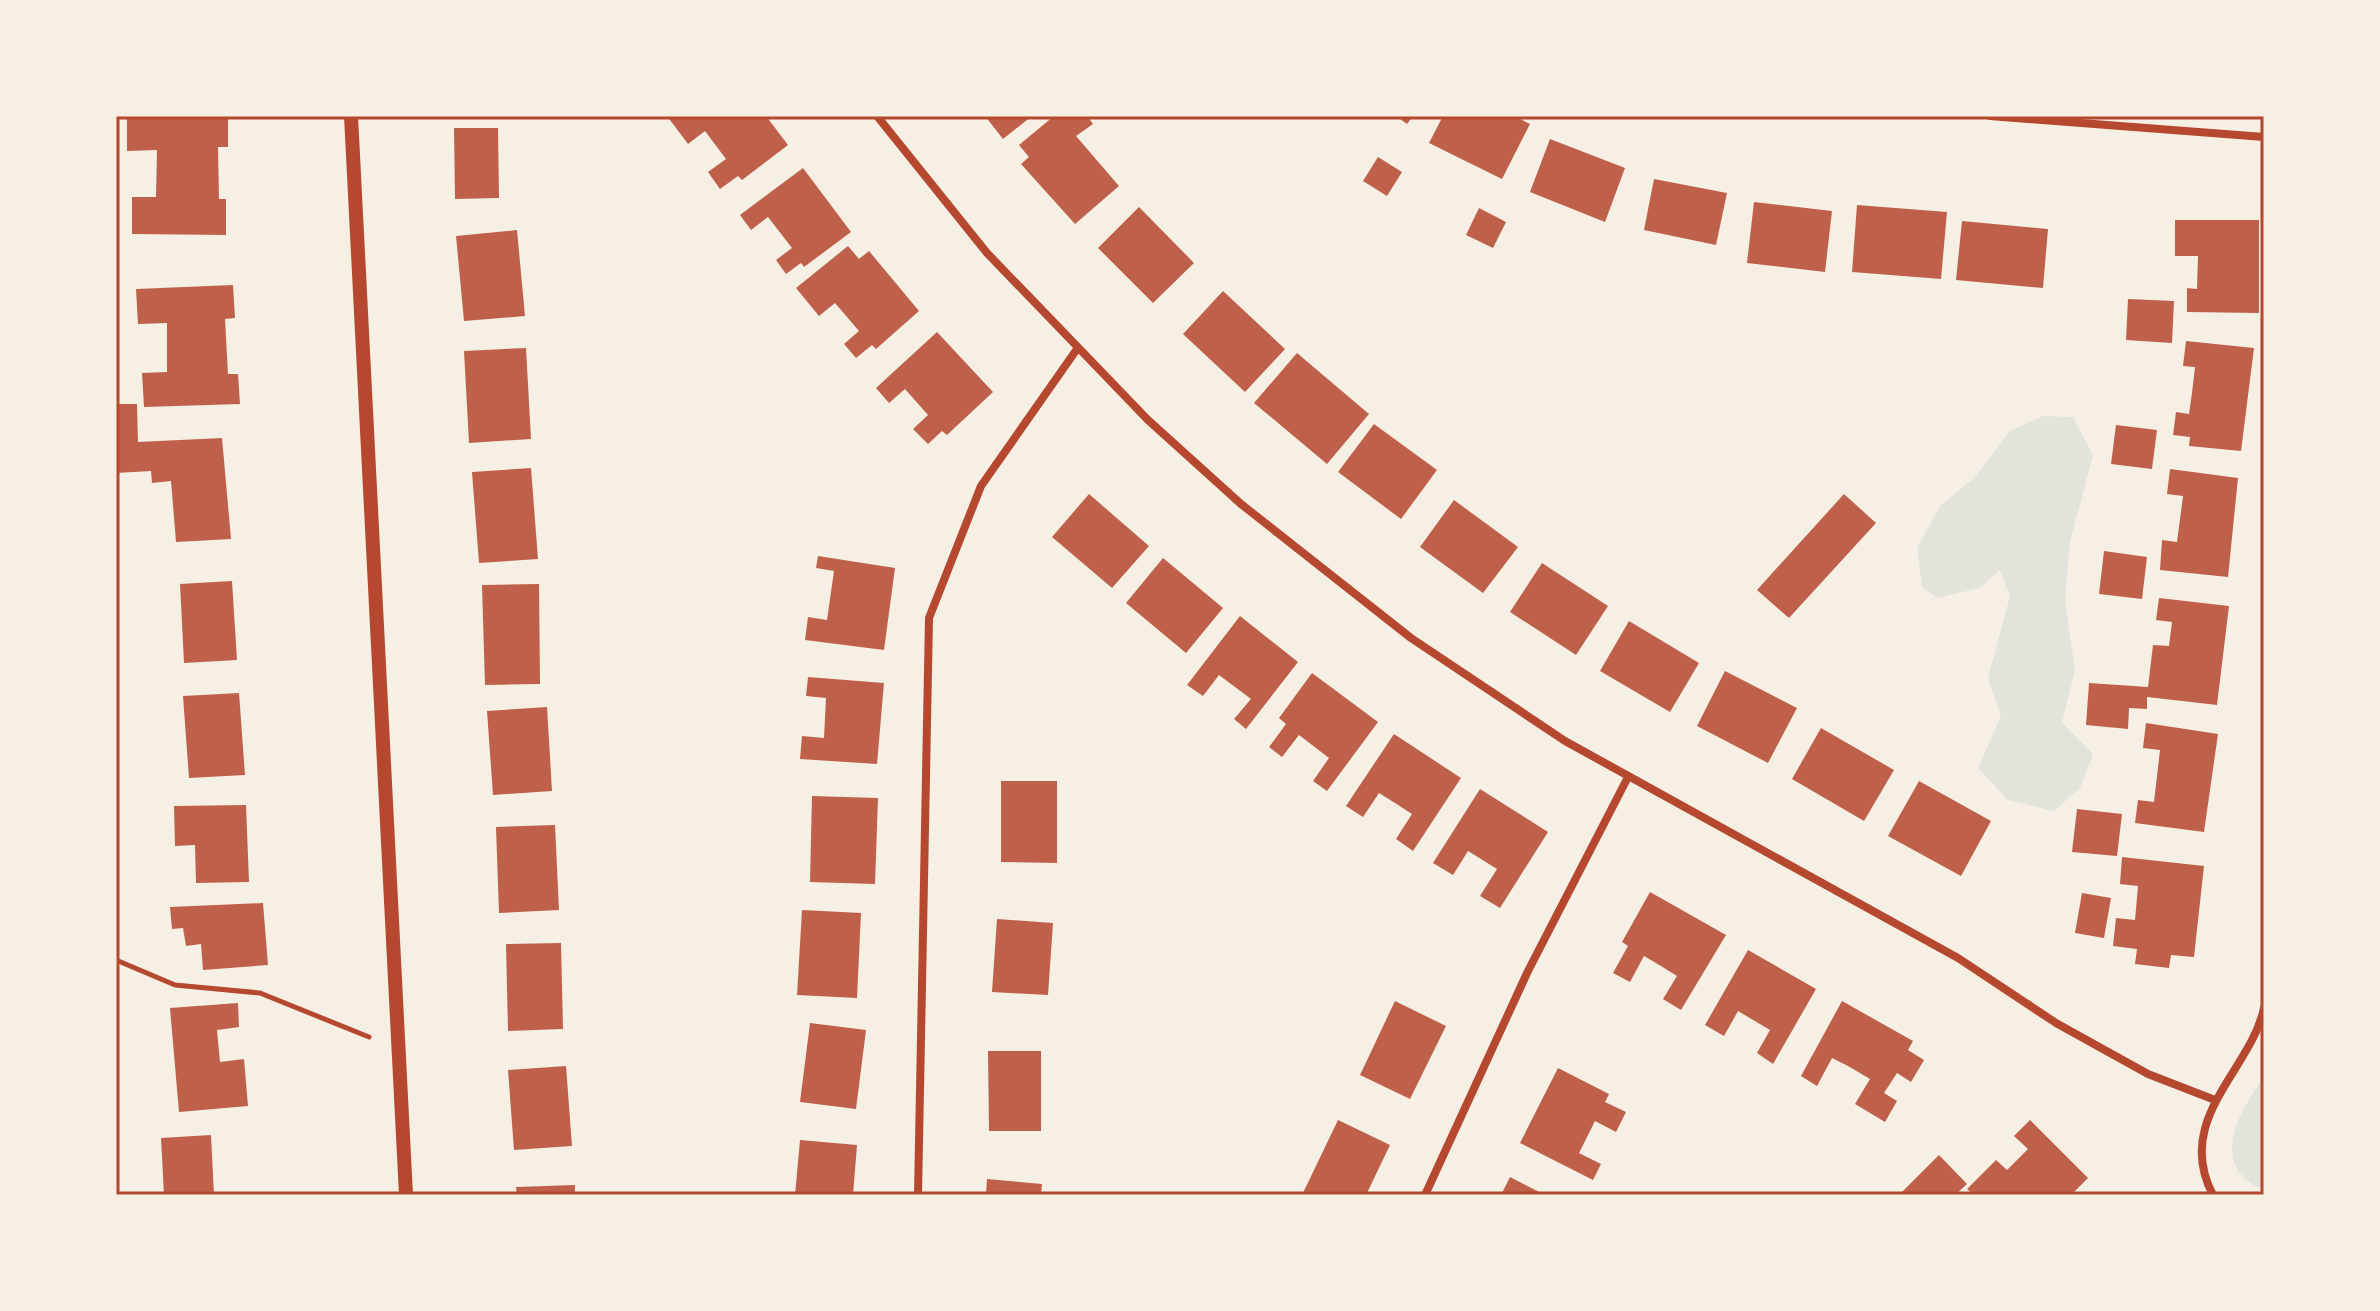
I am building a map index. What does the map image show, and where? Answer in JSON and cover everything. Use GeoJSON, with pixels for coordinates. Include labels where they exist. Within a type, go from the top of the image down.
{"type":"FeatureCollection","features":[{"type":"Feature","properties":{"kind":"street"},"geometry":{"type":"LineString","coordinates":[[351,116],[406,1195]]}},
{"type":"Feature","properties":{"kind":"street"},"geometry":{"type":"LineString","coordinates":[[877,116],[987,253],[1077,349],[1218,483],[1327,575],[1411,638],[1565,741],[1958,958],[2056,1023],[2148,1074],[2215,1100]]}},
{"type":"Feature","properties":{"kind":"street"},"geometry":{"type":"LineString","coordinates":[[1990,116],[2264,137]]}},
{"type":"Feature","properties":{"kind":"street"},"geometry":{"type":"LineString","coordinates":[[918,1195],[929,618],[981,486],[1077,349]]}},
{"type":"Feature","properties":{"kind":"street"},"geometry":{"type":"LineString","coordinates":[[1425,1195],[1528,971],[1628,777]]}},
{"type":"Feature","properties":{"kind":"street"},"geometry":{"type":"LineString","coordinates":[[2211,1194],[2202,1152],[2215,1100],[2261,1024],[2264,1008]]}},
{"type":"Feature","properties":{"kind":"path"},"geometry":{"type":"LineString","coordinates":[[116,960],[175,985],[260,993],[399,1049]]}},
{"type":"Feature","properties":{"kind":"shaded area"},"geometry":{"type":"Polygon","coordinates":[[[2043,416],[2073,417],[2093,455],[2070,542],[2065,601],[2075,670],[2062,723],[2093,754],[2080,788],[2054,811],[2008,800],[1978,768],[2001,716],[1988,678],[2010,596],[2000,570],[1980,588],[1937,598],[1922,587],[1917,548],[1940,506],[1974,478],[2010,431],[2043,416]]]}},
{"type":"Feature","properties":{"kind":"shaded area"},"geometry":{"type":"Polygon","coordinates":[[[2264,1076],[2264,1187],[2255,1187],[2237,1169],[2232,1144],[2238,1120],[2264,1076]]]}},
{"type":"Feature","properties":{"kind":"building"},"geometry":{"type":"Polygon","coordinates":[[[127,116],[228,116],[228,147],[218,147],[219,199],[226,199],[226,235],[132,234],[132,197],[156,197],[157,150],[127,151],[127,116]]]}},
{"type":"Feature","properties":{"kind":"building"},"geometry":{"type":"Polygon","coordinates":[[[667,116],[766,116],[788,145],[742,180],[738,176],[720,189],[708,172],[726,159],[705,131],[688,144],[667,116]]]}},
{"type":"Feature","properties":{"kind":"building"},"geometry":{"type":"Polygon","coordinates":[[[985,116],[1032,116],[1003,139],[985,116]]]}},
{"type":"Feature","properties":{"kind":"building"},"geometry":{"type":"Polygon","coordinates":[[[1054,116],[1087,116],[1093,124],[1076,136],[1119,186],[1075,224],[1021,164],[1029,157],[1019,145],[1054,116]]]}},
{"type":"Feature","properties":{"kind":"building"},"geometry":{"type":"Polygon","coordinates":[[[1396,116],[1413,116],[1407,124],[1396,116]]]}},
{"type":"Feature","properties":{"kind":"building"},"geometry":{"type":"Polygon","coordinates":[[[1443,116],[1514,116],[1530,124],[1502,179],[1429,143],[1443,116]]]}},
{"type":"Feature","properties":{"kind":"building"},"geometry":{"type":"Polygon","coordinates":[[[454,128],[498,128],[499,198],[455,199],[454,128]]]}},
{"type":"Feature","properties":{"kind":"building"},"geometry":{"type":"Polygon","coordinates":[[[1550,139],[1625,168],[1605,222],[1530,192],[1550,139]]]}},
{"type":"Feature","properties":{"kind":"building"},"geometry":{"type":"Polygon","coordinates":[[[1378,157],[1402,172],[1387,196],[1363,181],[1378,157]]]}},
{"type":"Feature","properties":{"kind":"building"},"geometry":{"type":"Polygon","coordinates":[[[803,168],[851,232],[804,267],[801,263],[786,274],[776,260],[792,248],[768,217],[751,230],[740,215],[803,168]]]}},
{"type":"Feature","properties":{"kind":"building"},"geometry":{"type":"Polygon","coordinates":[[[1654,179],[1727,193],[1716,245],[1644,230],[1654,179]]]}},
{"type":"Feature","properties":{"kind":"building"},"geometry":{"type":"Polygon","coordinates":[[[1754,202],[1832,211],[1825,272],[1747,263],[1754,202]]]}},
{"type":"Feature","properties":{"kind":"building"},"geometry":{"type":"Polygon","coordinates":[[[1857,205],[1947,212],[1941,279],[1852,272],[1857,205]]]}},
{"type":"Feature","properties":{"kind":"building"},"geometry":{"type":"Polygon","coordinates":[[[1139,207],[1194,263],[1153,303],[1098,248],[1139,207]]]}},
{"type":"Feature","properties":{"kind":"building"},"geometry":{"type":"Polygon","coordinates":[[[1479,208],[1506,222],[1493,248],[1466,235],[1479,208]]]}},
{"type":"Feature","properties":{"kind":"building"},"geometry":{"type":"Polygon","coordinates":[[[2175,220],[2259,220],[2259,313],[2187,312],[2187,288],[2197,289],[2198,256],[2175,256],[2175,220]]]}},
{"type":"Feature","properties":{"kind":"building"},"geometry":{"type":"Polygon","coordinates":[[[1962,221],[2048,229],[2043,288],[1956,280],[1962,221]]]}},
{"type":"Feature","properties":{"kind":"building"},"geometry":{"type":"Polygon","coordinates":[[[517,230],[525,316],[464,321],[456,236],[517,230]]]}},
{"type":"Feature","properties":{"kind":"building"},"geometry":{"type":"Polygon","coordinates":[[[848,246],[859,259],[869,251],[919,311],[876,349],[872,345],[856,358],[844,344],[859,331],[835,303],[819,316],[796,288],[848,246]]]}},
{"type":"Feature","properties":{"kind":"building"},"geometry":{"type":"Polygon","coordinates":[[[233,285],[235,318],[225,319],[228,374],[238,374],[240,404],[144,407],[142,373],[167,372],[167,323],[138,324],[136,289],[233,285]]]}},
{"type":"Feature","properties":{"kind":"building"},"geometry":{"type":"Polygon","coordinates":[[[1223,291],[1285,349],[1245,392],[1183,334],[1223,291]]]}},
{"type":"Feature","properties":{"kind":"building"},"geometry":{"type":"Polygon","coordinates":[[[2128,299],[2174,301],[2172,343],[2126,340],[2128,299]]]}},
{"type":"Feature","properties":{"kind":"building"},"geometry":{"type":"Polygon","coordinates":[[[937,332],[993,392],[947,435],[942,431],[928,444],[913,429],[928,415],[905,389],[889,403],[876,388],[937,332]]]}},
{"type":"Feature","properties":{"kind":"building"},"geometry":{"type":"Polygon","coordinates":[[[2186,341],[2254,348],[2241,451],[2189,446],[2190,437],[2173,435],[2176,412],[2189,414],[2192,393],[2195,367],[2183,366],[2186,341]]]}},
{"type":"Feature","properties":{"kind":"building"},"geometry":{"type":"Polygon","coordinates":[[[526,348],[531,439],[469,443],[464,351],[526,348]]]}},
{"type":"Feature","properties":{"kind":"building"},"geometry":{"type":"Polygon","coordinates":[[[1297,353],[1369,414],[1327,464],[1254,403],[1297,353]]]}},
{"type":"Feature","properties":{"kind":"building"},"geometry":{"type":"Polygon","coordinates":[[[116,404],[137,404],[138,442],[222,438],[231,539],[176,542],[171,481],[152,483],[151,471],[116,473],[116,404]]]}},
{"type":"Feature","properties":{"kind":"building"},"geometry":{"type":"Polygon","coordinates":[[[1374,424],[1437,470],[1401,519],[1338,472],[1374,424]]]}},
{"type":"Feature","properties":{"kind":"building"},"geometry":{"type":"Polygon","coordinates":[[[2116,425],[2157,430],[2152,469],[2111,464],[2116,425]]]}},
{"type":"Feature","properties":{"kind":"building"},"geometry":{"type":"Polygon","coordinates":[[[531,468],[538,559],[479,563],[472,472],[531,468]]]}},
{"type":"Feature","properties":{"kind":"building"},"geometry":{"type":"Polygon","coordinates":[[[2170,469],[2238,478],[2228,577],[2160,570],[2162,540],[2177,542],[2183,496],[2167,494],[2170,469]]]}},
{"type":"Feature","properties":{"kind":"building"},"geometry":{"type":"Polygon","coordinates":[[[1089,494],[1149,546],[1112,588],[1052,537],[1089,494]]]}},
{"type":"Feature","properties":{"kind":"building"},"geometry":{"type":"Polygon","coordinates":[[[1844,494],[1876,523],[1789,618],[1757,590],[1844,494]]]}},
{"type":"Feature","properties":{"kind":"building"},"geometry":{"type":"Polygon","coordinates":[[[1454,500],[1518,547],[1483,593],[1420,547],[1454,500]]]}},
{"type":"Feature","properties":{"kind":"building"},"geometry":{"type":"Polygon","coordinates":[[[2104,551],[2147,557],[2142,599],[2099,594],[2104,551]]]}},
{"type":"Feature","properties":{"kind":"building"},"geometry":{"type":"Polygon","coordinates":[[[818,556],[895,568],[884,650],[805,640],[808,617],[827,620],[834,571],[816,568],[818,556]]]}},
{"type":"Feature","properties":{"kind":"building"},"geometry":{"type":"Polygon","coordinates":[[[1163,558],[1223,608],[1186,653],[1126,603],[1163,558]]]}},
{"type":"Feature","properties":{"kind":"building"},"geometry":{"type":"Polygon","coordinates":[[[1542,563],[1608,606],[1576,655],[1510,612],[1542,563]]]}},
{"type":"Feature","properties":{"kind":"building"},"geometry":{"type":"Polygon","coordinates":[[[232,581],[237,660],[184,663],[180,584],[232,581]]]}},
{"type":"Feature","properties":{"kind":"building"},"geometry":{"type":"Polygon","coordinates":[[[539,584],[540,684],[485,685],[482,585],[539,584]]]}},
{"type":"Feature","properties":{"kind":"building"},"geometry":{"type":"Polygon","coordinates":[[[2159,598],[2229,606],[2217,705],[2147,697],[2147,709],[2129,708],[2128,729],[2086,725],[2089,683],[2148,687],[2153,645],[2169,646],[2172,622],[2156,620],[2159,598]]]}},
{"type":"Feature","properties":{"kind":"building"},"geometry":{"type":"Polygon","coordinates":[[[1240,616],[1298,662],[1246,729],[1234,719],[1251,699],[1219,675],[1203,696],[1187,685],[1240,616]]]}},
{"type":"Feature","properties":{"kind":"building"},"geometry":{"type":"Polygon","coordinates":[[[1629,621],[1699,663],[1670,712],[1600,671],[1629,621]]]}},
{"type":"Feature","properties":{"kind":"building"},"geometry":{"type":"Polygon","coordinates":[[[1725,671],[1797,708],[1768,763],[1697,726],[1725,671]]]}},
{"type":"Feature","properties":{"kind":"building"},"geometry":{"type":"Polygon","coordinates":[[[1312,673],[1378,722],[1327,791],[1313,781],[1329,758],[1299,735],[1282,757],[1269,747],[1286,724],[1279,718],[1312,673]]]}},
{"type":"Feature","properties":{"kind":"building"},"geometry":{"type":"Polygon","coordinates":[[[808,677],[884,683],[877,764],[800,759],[802,736],[824,738],[826,698],[806,696],[808,677]]]}},
{"type":"Feature","properties":{"kind":"building"},"geometry":{"type":"Polygon","coordinates":[[[239,693],[245,775],[189,778],[183,696],[239,693]]]}},
{"type":"Feature","properties":{"kind":"building"},"geometry":{"type":"Polygon","coordinates":[[[547,707],[552,791],[493,795],[487,711],[547,707]]]}},
{"type":"Feature","properties":{"kind":"building"},"geometry":{"type":"Polygon","coordinates":[[[2146,723],[2218,734],[2204,832],[2135,823],[2138,800],[2154,802],[2160,750],[2143,748],[2146,723]]]}},
{"type":"Feature","properties":{"kind":"building"},"geometry":{"type":"Polygon","coordinates":[[[1821,728],[1894,770],[1864,821],[1792,779],[1821,728]]]}},
{"type":"Feature","properties":{"kind":"building"},"geometry":{"type":"Polygon","coordinates":[[[1394,734],[1461,778],[1413,851],[1396,839],[1412,814],[1379,793],[1363,817],[1346,806],[1394,734]]]}},
{"type":"Feature","properties":{"kind":"building"},"geometry":{"type":"Polygon","coordinates":[[[1001,781],[1057,781],[1057,863],[1001,862],[1001,781]]]}},
{"type":"Feature","properties":{"kind":"building"},"geometry":{"type":"Polygon","coordinates":[[[1919,781],[1991,821],[1961,876],[1888,836],[1919,781]]]}},
{"type":"Feature","properties":{"kind":"building"},"geometry":{"type":"Polygon","coordinates":[[[1480,789],[1548,832],[1500,908],[1480,896],[1497,869],[1468,851],[1453,875],[1433,863],[1480,789]]]}},
{"type":"Feature","properties":{"kind":"building"},"geometry":{"type":"Polygon","coordinates":[[[812,796],[878,798],[875,884],[810,882],[812,796]]]}},
{"type":"Feature","properties":{"kind":"building"},"geometry":{"type":"Polygon","coordinates":[[[246,805],[249,882],[196,883],[195,845],[175,846],[174,806],[246,805]]]}},
{"type":"Feature","properties":{"kind":"building"},"geometry":{"type":"Polygon","coordinates":[[[2077,809],[2122,814],[2117,856],[2072,852],[2077,809]]]}},
{"type":"Feature","properties":{"kind":"building"},"geometry":{"type":"Polygon","coordinates":[[[555,825],[559,910],[499,913],[496,827],[555,825]]]}},
{"type":"Feature","properties":{"kind":"building"},"geometry":{"type":"Polygon","coordinates":[[[2122,857],[2204,866],[2194,957],[2171,955],[2169,968],[2135,964],[2137,949],[2113,946],[2116,918],[2135,920],[2138,886],[2120,884],[2122,857]]]}},
{"type":"Feature","properties":{"kind":"building"},"geometry":{"type":"Polygon","coordinates":[[[1650,892],[1726,935],[1681,1010],[1663,999],[1677,976],[1644,956],[1630,982],[1613,973],[1628,946],[1622,942],[1650,892]]]}},
{"type":"Feature","properties":{"kind":"building"},"geometry":{"type":"Polygon","coordinates":[[[2082,893],[2111,898],[2104,938],[2075,933],[2082,893]]]}},
{"type":"Feature","properties":{"kind":"building"},"geometry":{"type":"Polygon","coordinates":[[[263,903],[268,965],[203,970],[201,944],[186,946],[183,928],[172,929],[170,907],[263,903]]]}},
{"type":"Feature","properties":{"kind":"building"},"geometry":{"type":"Polygon","coordinates":[[[802,910],[861,913],[857,998],[797,995],[802,910]]]}},
{"type":"Feature","properties":{"kind":"building"},"geometry":{"type":"Polygon","coordinates":[[[997,919],[1053,923],[1048,995],[992,992],[997,919]]]}},
{"type":"Feature","properties":{"kind":"building"},"geometry":{"type":"Polygon","coordinates":[[[561,943],[563,1029],[508,1031],[506,944],[561,943]]]}},
{"type":"Feature","properties":{"kind":"building"},"geometry":{"type":"Polygon","coordinates":[[[1748,950],[1816,989],[1773,1064],[1757,1053],[1770,1030],[1738,1011],[1724,1036],[1705,1025],[1748,950]]]}},
{"type":"Feature","properties":{"kind":"building"},"geometry":{"type":"Polygon","coordinates":[[[1395,1001],[1446,1026],[1410,1099],[1360,1075],[1395,1001]]]}},
{"type":"Feature","properties":{"kind":"building"},"geometry":{"type":"Polygon","coordinates":[[[1842,1001],[1913,1041],[1908,1050],[1924,1060],[1911,1082],[1897,1073],[1884,1093],[1897,1101],[1885,1122],[1855,1104],[1870,1079],[1848,1066],[1832,1058],[1817,1086],[1801,1076],[1842,1001]]]}},
{"type":"Feature","properties":{"kind":"building"},"geometry":{"type":"Polygon","coordinates":[[[238,1003],[239,1027],[217,1030],[220,1062],[244,1059],[248,1106],[179,1112],[170,1008],[238,1003]]]}},
{"type":"Feature","properties":{"kind":"building"},"geometry":{"type":"Polygon","coordinates":[[[810,1023],[866,1030],[856,1109],[800,1102],[810,1023]]]}},
{"type":"Feature","properties":{"kind":"building"},"geometry":{"type":"Polygon","coordinates":[[[988,1051],[1041,1051],[1041,1131],[989,1131],[988,1051]]]}},
{"type":"Feature","properties":{"kind":"building"},"geometry":{"type":"Polygon","coordinates":[[[566,1066],[572,1146],[514,1150],[508,1070],[566,1066]]]}},
{"type":"Feature","properties":{"kind":"building"},"geometry":{"type":"Polygon","coordinates":[[[1558,1068],[1609,1094],[1605,1102],[1626,1112],[1616,1132],[1595,1121],[1579,1153],[1601,1164],[1593,1180],[1520,1143],[1558,1068]]]}},
{"type":"Feature","properties":{"kind":"building"},"geometry":{"type":"Polygon","coordinates":[[[1338,1120],[1390,1145],[1366,1195],[1302,1195],[1338,1120]]]}},
{"type":"Feature","properties":{"kind":"building"},"geometry":{"type":"Polygon","coordinates":[[[2030,1120],[2088,1178],[2071,1195],[1974,1195],[1967,1189],[1996,1160],[2007,1170],[2028,1149],[2014,1136],[2030,1120]]]}},
{"type":"Feature","properties":{"kind":"building"},"geometry":{"type":"Polygon","coordinates":[[[211,1135],[214,1195],[164,1195],[161,1138],[211,1135]]]}},
{"type":"Feature","properties":{"kind":"building"},"geometry":{"type":"Polygon","coordinates":[[[800,1140],[857,1145],[853,1195],[795,1195],[800,1140]]]}},
{"type":"Feature","properties":{"kind":"building"},"geometry":{"type":"Polygon","coordinates":[[[1939,1155],[1967,1184],[1955,1195],[1899,1195],[1939,1155]]]}},
{"type":"Feature","properties":{"kind":"building"},"geometry":{"type":"Polygon","coordinates":[[[1510,1177],[1545,1195],[1501,1195],[1510,1177]]]}},
{"type":"Feature","properties":{"kind":"building"},"geometry":{"type":"Polygon","coordinates":[[[987,1179],[1042,1184],[1041,1195],[986,1195],[987,1179]]]}},
{"type":"Feature","properties":{"kind":"building"},"geometry":{"type":"Polygon","coordinates":[[[575,1185],[575,1195],[517,1195],[516,1187],[575,1185]]]}}]}
